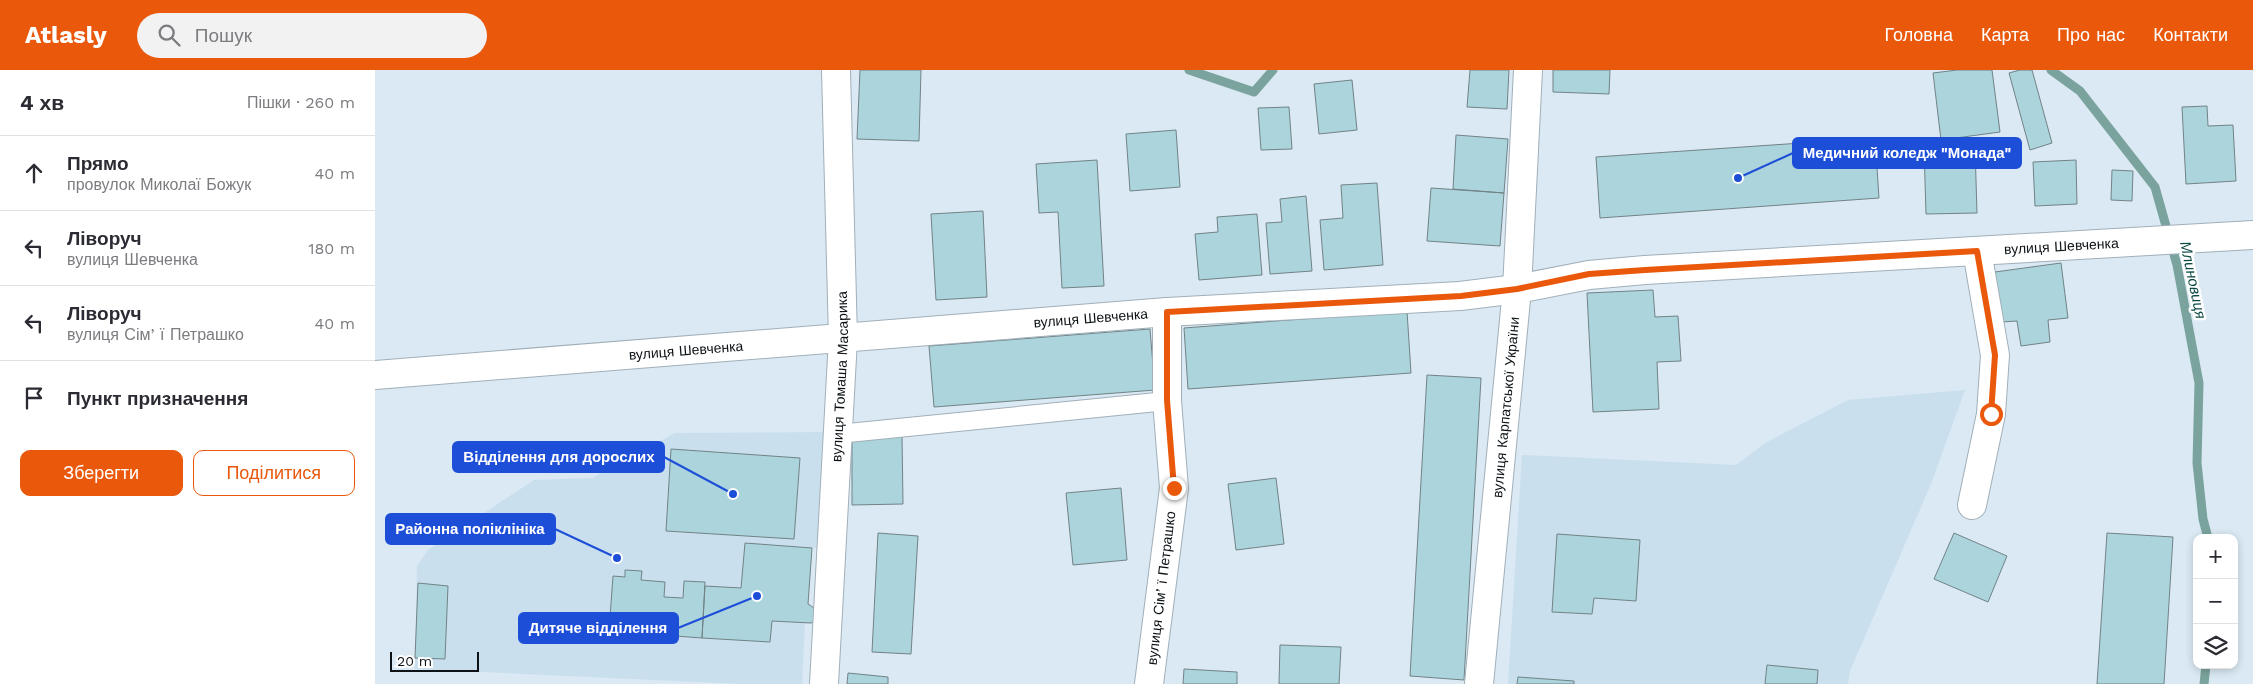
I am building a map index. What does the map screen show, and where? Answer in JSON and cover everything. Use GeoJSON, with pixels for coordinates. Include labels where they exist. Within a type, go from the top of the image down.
{"type":"FeatureCollection","features":[{"type":"Feature","properties":{"kind":"main road","name":"вулиця Томаша Масарика"},"geometry":{"type":"LineString","coordinates":[[824,684],[843,339],[836,70]]}},
{"type":"Feature","properties":{"kind":"main road","name":"вулиця Карпатської України"},"geometry":{"type":"LineString","coordinates":[[1479,684],[1517,289],[1527,70]]}},
{"type":"Feature","properties":{"kind":"main road","name":"вулиця Шевченка"},"geometry":{"type":"LineString","coordinates":[[375,375],[1167,312],[1461,296],[1517,289],[1589,274],[2253,234]]}},
{"type":"Feature","properties":{"kind":"main road"},"geometry":{"type":"LineString","coordinates":[[1972,505],[1991,414],[1995,355],[1977,251]]}},
{"type":"Feature","properties":{"kind":"main road","name":"вулиця Сімʼї Петрашко"},"geometry":{"type":"LineString","coordinates":[[1149,684],[1174,488],[1167,400],[1167,312]]}},
{"type":"Feature","properties":{"kind":"lane"},"geometry":{"type":"LineString","coordinates":[[839,434],[1167,400]]}},
{"type":"Feature","properties":{"kind":"shaded area"},"geometry":{"type":"Polygon","coordinates":[[[1965,390],[1931,484],[1850,671],[1848,684],[1508,684],[1522,455],[1736,465],[1767,442],[1848,400],[1965,390]]]}},
{"type":"Feature","properties":{"kind":"shaded area"},"geometry":{"type":"Polygon","coordinates":[[[830,432],[821,548],[812,548],[808,604],[817,610],[815,621],[805,624],[802,684],[742,684],[415,669],[417,566],[428,550],[534,480],[592,478],[675,433],[830,432]]]}},
{"type":"Feature","properties":{"kind":"building"},"geometry":{"type":"Polygon","coordinates":[[[860,70],[921,70],[919,141],[857,139],[860,70]]]}},
{"type":"Feature","properties":{"kind":"building"},"geometry":{"type":"Polygon","coordinates":[[[1470,70],[1509,70],[1507,109],[1467,107],[1470,70]]]}},
{"type":"Feature","properties":{"kind":"building"},"geometry":{"type":"Polygon","coordinates":[[[1553,70],[1610,70],[1609,94],[1553,92],[1553,70]]]}},
{"type":"Feature","properties":{"kind":"building"},"geometry":{"type":"Polygon","coordinates":[[[1957,70],[1992,70],[2000,132],[1941,140],[1933,73],[1957,70]]]}},
{"type":"Feature","properties":{"kind":"building"},"geometry":{"type":"Polygon","coordinates":[[[2020,70],[2032,70],[2052,143],[2030,150],[2009,73],[2020,70]]]}},
{"type":"Feature","properties":{"kind":"building"},"geometry":{"type":"Polygon","coordinates":[[[1352,80],[1357,130],[1319,134],[1314,84],[1352,80]]]}},
{"type":"Feature","properties":{"kind":"building"},"geometry":{"type":"Polygon","coordinates":[[[2207,106],[2208,126],[2233,125],[2236,181],[2186,184],[2182,107],[2207,106]]]}},
{"type":"Feature","properties":{"kind":"building"},"geometry":{"type":"Polygon","coordinates":[[[1289,107],[1292,149],[1261,150],[1258,108],[1289,107]]]}},
{"type":"Feature","properties":{"kind":"building"},"geometry":{"type":"Polygon","coordinates":[[[1176,130],[1180,187],[1130,191],[1126,134],[1176,130]]]}},
{"type":"Feature","properties":{"kind":"building"},"geometry":{"type":"Polygon","coordinates":[[[1456,135],[1508,139],[1504,193],[1453,189],[1456,135]]]}},
{"type":"Feature","properties":{"kind":"building"},"geometry":{"type":"Polygon","coordinates":[[[1875,138],[1879,198],[1600,218],[1596,157],[1875,138]]]}},
{"type":"Feature","properties":{"kind":"building"},"geometry":{"type":"Polygon","coordinates":[[[1975,147],[1977,213],[1926,214],[1924,148],[1975,147]]]}},
{"type":"Feature","properties":{"kind":"building"},"geometry":{"type":"Polygon","coordinates":[[[1097,160],[1104,286],[1062,288],[1058,212],[1039,213],[1036,164],[1097,160]]]}},
{"type":"Feature","properties":{"kind":"building"},"geometry":{"type":"Polygon","coordinates":[[[2076,160],[2077,204],[2035,206],[2033,162],[2076,160]]]}},
{"type":"Feature","properties":{"kind":"building"},"geometry":{"type":"Polygon","coordinates":[[[2112,170],[2133,171],[2132,201],[2111,200],[2112,170]]]}},
{"type":"Feature","properties":{"kind":"building"},"geometry":{"type":"Polygon","coordinates":[[[1377,183],[1383,265],[1324,270],[1320,220],[1343,218],[1341,185],[1377,183]]]}},
{"type":"Feature","properties":{"kind":"building"},"geometry":{"type":"Polygon","coordinates":[[[1431,188],[1504,193],[1500,246],[1427,241],[1431,188]]]}},
{"type":"Feature","properties":{"kind":"building"},"geometry":{"type":"Polygon","coordinates":[[[1306,196],[1312,271],[1270,274],[1266,223],[1282,222],[1280,199],[1306,196]]]}},
{"type":"Feature","properties":{"kind":"building"},"geometry":{"type":"Polygon","coordinates":[[[983,211],[987,297],[936,300],[931,214],[983,211]]]}},
{"type":"Feature","properties":{"kind":"building"},"geometry":{"type":"Polygon","coordinates":[[[1257,214],[1262,275],[1199,280],[1195,234],[1218,232],[1217,217],[1257,214]]]}},
{"type":"Feature","properties":{"kind":"building"},"geometry":{"type":"Polygon","coordinates":[[[2061,263],[2068,318],[2048,320],[2050,342],[2021,346],[2017,321],[2001,322],[1995,272],[2061,263]]]}},
{"type":"Feature","properties":{"kind":"building"},"geometry":{"type":"Polygon","coordinates":[[[1653,290],[1655,317],[1678,316],[1681,361],[1657,362],[1659,409],[1593,412],[1587,293],[1653,290]]]}},
{"type":"Feature","properties":{"kind":"building"},"geometry":{"type":"Polygon","coordinates":[[[1407,311],[1411,373],[1188,389],[1184,328],[1407,311]]]}},
{"type":"Feature","properties":{"kind":"building"},"geometry":{"type":"Polygon","coordinates":[[[1150,329],[1155,390],[934,407],[929,346],[1150,329]]]}},
{"type":"Feature","properties":{"kind":"building"},"geometry":{"type":"Polygon","coordinates":[[[1427,375],[1481,378],[1464,680],[1410,676],[1427,375]]]}},
{"type":"Feature","properties":{"kind":"building"},"geometry":{"type":"Polygon","coordinates":[[[902,436],[903,504],[852,505],[852,437],[902,436]]]}},
{"type":"Feature","properties":{"kind":"building"},"geometry":{"type":"Polygon","coordinates":[[[671,449],[800,458],[794,539],[666,531],[671,449]]]}},
{"type":"Feature","properties":{"kind":"building"},"geometry":{"type":"Polygon","coordinates":[[[1276,478],[1284,544],[1236,550],[1228,484],[1276,478]]]}},
{"type":"Feature","properties":{"kind":"building"},"geometry":{"type":"Polygon","coordinates":[[[1121,488],[1127,560],[1073,565],[1066,493],[1121,488]]]}},
{"type":"Feature","properties":{"kind":"building"},"geometry":{"type":"Polygon","coordinates":[[[878,533],[918,536],[911,654],[872,652],[878,533]]]}},
{"type":"Feature","properties":{"kind":"building"},"geometry":{"type":"Polygon","coordinates":[[[1954,533],[2007,556],[1988,602],[1934,579],[1954,533]]]}},
{"type":"Feature","properties":{"kind":"building"},"geometry":{"type":"Polygon","coordinates":[[[2107,533],[2173,537],[2164,684],[2097,684],[2107,533]]]}},
{"type":"Feature","properties":{"kind":"building"},"geometry":{"type":"Polygon","coordinates":[[[1557,534],[1640,540],[1636,601],[1594,598],[1592,614],[1552,612],[1557,534]]]}},
{"type":"Feature","properties":{"kind":"building"},"geometry":{"type":"Polygon","coordinates":[[[745,543],[812,548],[808,604],[817,610],[815,621],[811,623],[772,621],[770,642],[702,638],[705,586],[741,588],[745,543]]]}},
{"type":"Feature","properties":{"kind":"building"},"geometry":{"type":"Polygon","coordinates":[[[625,570],[642,571],[641,580],[665,582],[664,597],[683,598],[684,581],[705,582],[702,638],[609,631],[613,576],[625,577],[625,570]]]}},
{"type":"Feature","properties":{"kind":"building"},"geometry":{"type":"Polygon","coordinates":[[[418,583],[448,586],[445,659],[415,658],[418,583]]]}},
{"type":"Feature","properties":{"kind":"building"},"geometry":{"type":"Polygon","coordinates":[[[1280,645],[1341,647],[1339,684],[1279,684],[1280,645]]]}},
{"type":"Feature","properties":{"kind":"building"},"geometry":{"type":"Polygon","coordinates":[[[1767,665],[1818,670],[1817,684],[1765,684],[1767,665]]]}},
{"type":"Feature","properties":{"kind":"building"},"geometry":{"type":"Polygon","coordinates":[[[1184,669],[1237,672],[1237,684],[1183,684],[1184,669]]]}},
{"type":"Feature","properties":{"kind":"building"},"geometry":{"type":"Polygon","coordinates":[[[848,673],[888,677],[888,684],[847,684],[848,673]]]}},
{"type":"Feature","properties":{"kind":"building"},"geometry":{"type":"Polygon","coordinates":[[[1518,677],[1574,681],[1574,684],[1517,684],[1518,677]]]}},
{"type":"Feature","properties":{"kind":"waterway","name":"Млиновиця"},"geometry":{"type":"LineString","coordinates":[[1189,70],[1254,92],[1273,70]]}},
{"type":"Feature","properties":{"kind":"waterway","name":"Млиновиця"},"geometry":{"type":"LineString","coordinates":[[2051,70],[2080,91],[2155,187],[2177,265],[2199,383],[2197,463],[2203,519],[2207,534]]}},
{"type":"Feature","properties":{"kind":"waterway","name":"Млиновиця"},"geometry":{"type":"LineString","coordinates":[[2204,684],[2206,669]]}},
{"type":"Feature","properties":{"kind":"place","name":"Медичний коледж \"Монада\""},"geometry":{"type":"Point","coordinates":[1738,178]}},
{"type":"Feature","properties":{"kind":"place","name":"Відділення для дорослих"},"geometry":{"type":"Point","coordinates":[733,494]}},
{"type":"Feature","properties":{"kind":"place","name":"Районна поліклініка"},"geometry":{"type":"Point","coordinates":[617,558]}},
{"type":"Feature","properties":{"kind":"place","name":"Дитяче відділення"},"geometry":{"type":"Point","coordinates":[757,596]}},
{"type":"Feature","properties":{"kind":"route"},"geometry":{"type":"LineString","coordinates":[[1174,488],[1167,400],[1167,312],[1461,296],[1517,289],[1589,274],[1977,251],[1995,355],[1991,414]]}}]}
